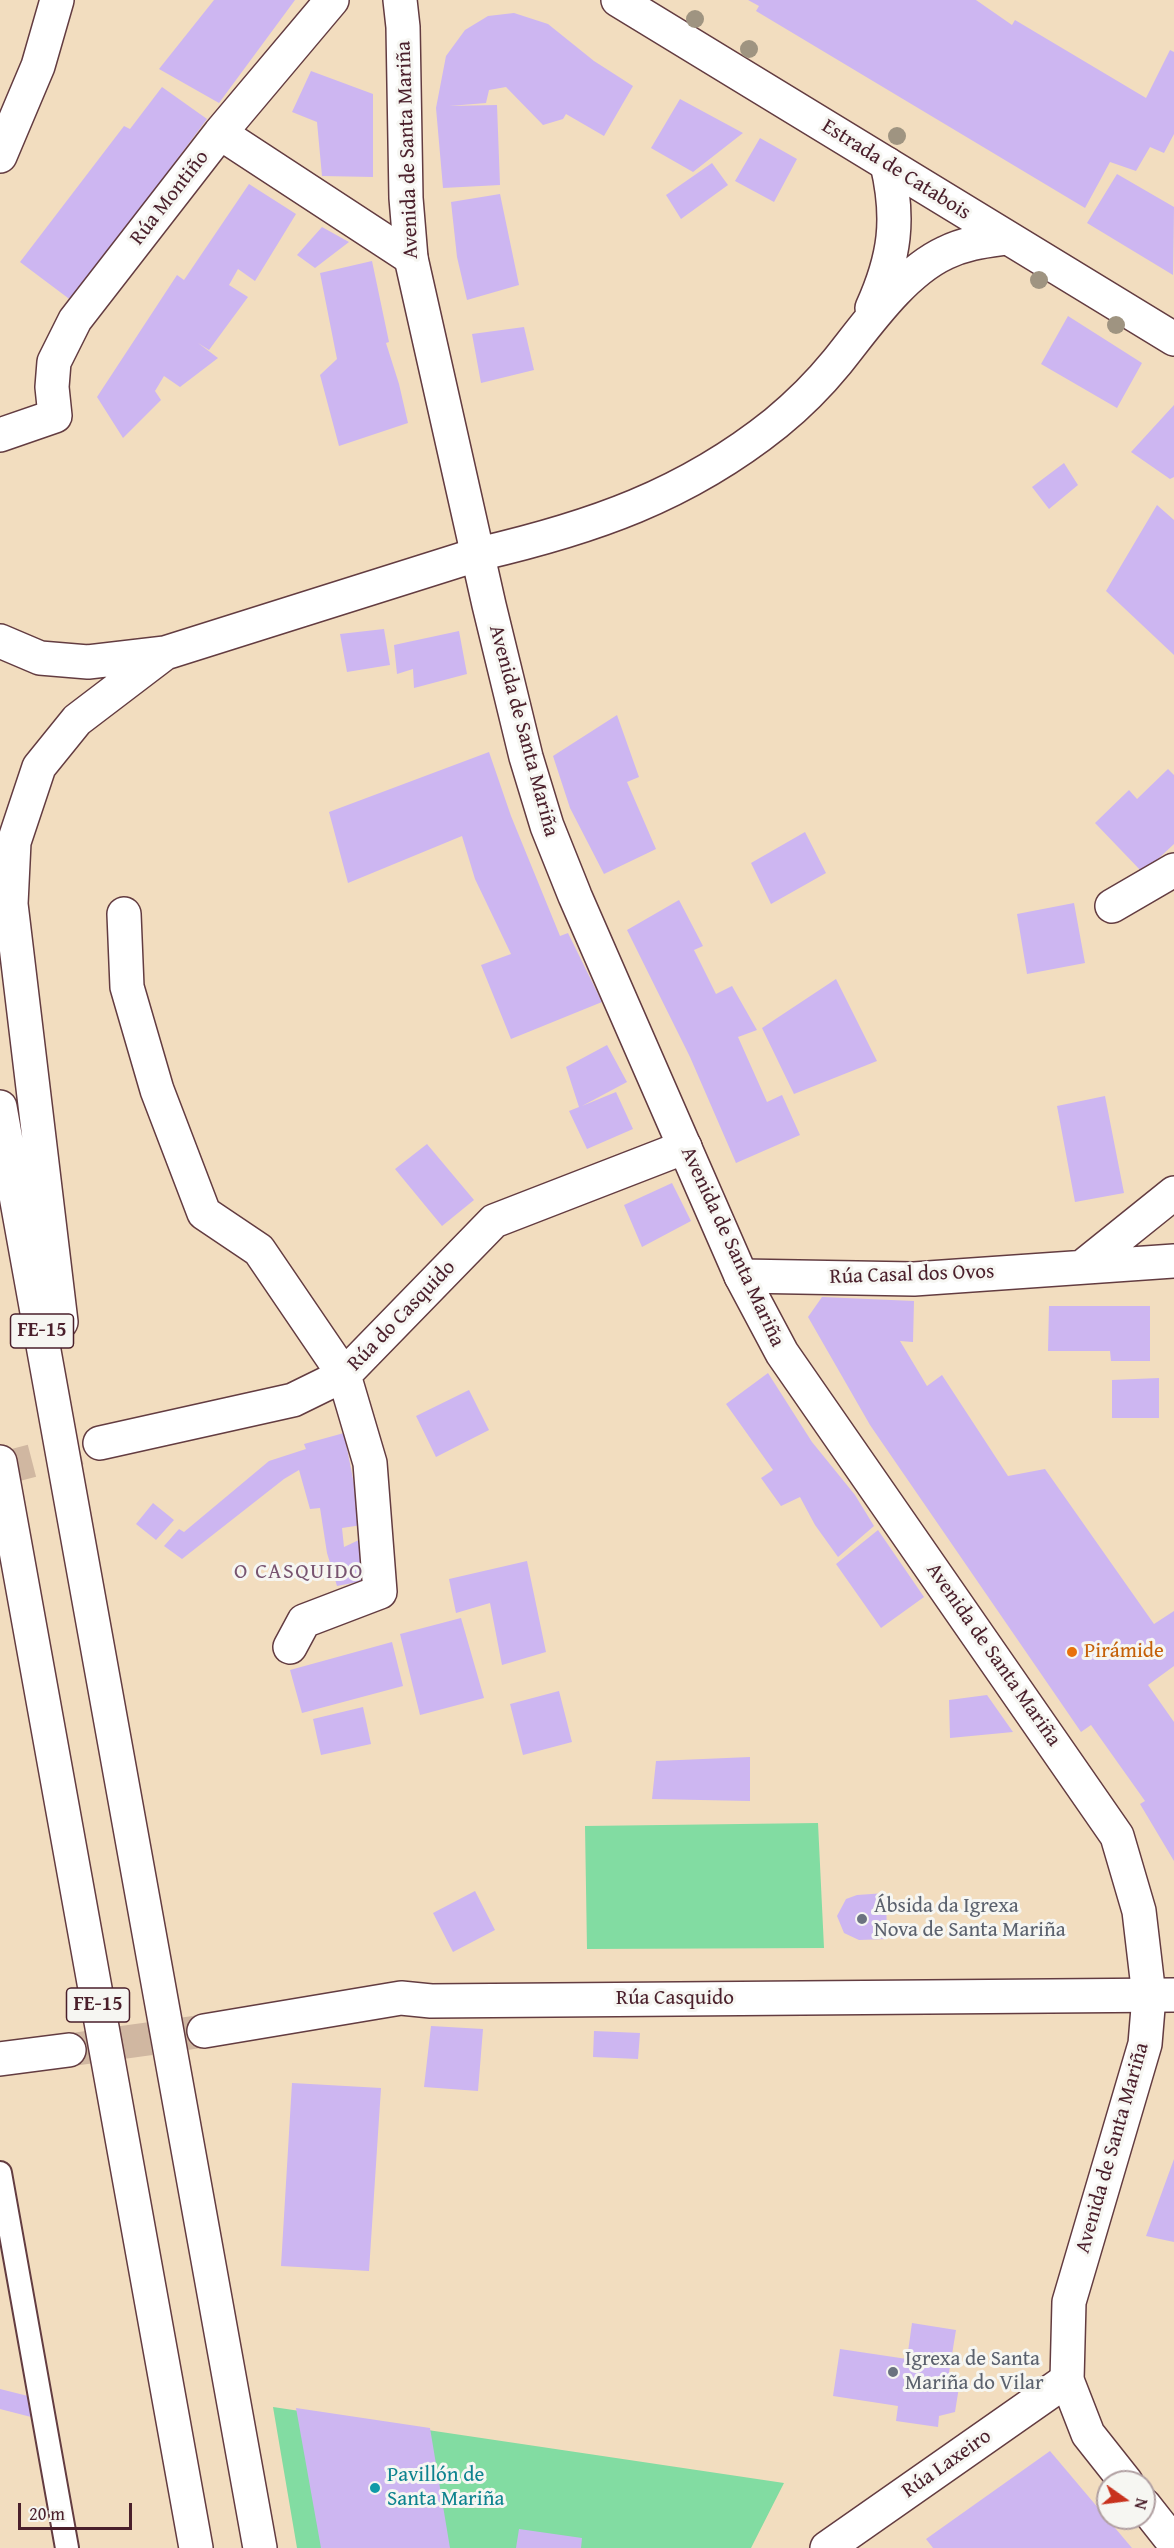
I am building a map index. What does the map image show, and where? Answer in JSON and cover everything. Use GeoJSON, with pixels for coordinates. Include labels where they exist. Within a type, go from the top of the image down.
{"type":"FeatureCollection","features":[{"type":"Feature","properties":{"kind":"main road"},"geometry":{"type":"LineString","coordinates":[[0,102],[56,0]]}},
{"type":"Feature","properties":{"kind":"main road"},"geometry":{"type":"LineString","coordinates":[[0,156],[38,66],[56,0]]}},
{"type":"Feature","properties":{"kind":"main road","name":"Rúa Montiño"},"geometry":{"type":"LineString","coordinates":[[0,435],[55,416],[52,387],[54,362],[75,320],[220,133],[332,0]]}},
{"type":"Feature","properties":{"kind":"main road","name":"Avenida de Santa Mariña"},"geometry":{"type":"LineString","coordinates":[[424,0],[402,13],[406,198],[411,258],[489,605],[524,746],[547,826],[575,896],[741,1276],[782,1353],[1117,1836],[1139,1911],[1162,1996],[1145,2044],[1069,2302],[1067,2380],[1088,2434],[1116,2470]]}},
{"type":"Feature","properties":{"kind":"main road","name":"Estrada de Catabois"},"geometry":{"type":"LineString","coordinates":[[618,0],[1174,339]]}},
{"type":"Feature","properties":{"kind":"main road"},"geometry":{"type":"LineString","coordinates":[[220,133],[411,258]]}},
{"type":"Feature","properties":{"kind":"main road"},"geometry":{"type":"LineString","coordinates":[[864,326],[886,276],[895,226],[893,191],[886,164]]}},
{"type":"Feature","properties":{"kind":"main road"},"geometry":{"type":"LineString","coordinates":[[0,641],[40,658],[88,662],[165,653],[479,554],[556,536],[607,518],[664,495],[728,459],[777,422],[810,393],[864,326],[919,269],[943,253],[969,243],[1006,238]]}},
{"type":"Feature","properties":{"kind":"main road"},"geometry":{"type":"LineString","coordinates":[[81,1555],[69,1391],[11,904],[14,842],[39,767],[77,720],[165,653]]}},
{"type":"Feature","properties":{"kind":"main road"},"geometry":{"type":"LineString","coordinates":[[1112,906],[1174,870]]}},
{"type":"Feature","properties":{"kind":"main road"},"geometry":{"type":"LineString","coordinates":[[124,914],[127,987],[157,1090],[204,1213],[259,1250],[344,1376],[370,1463],[380,1592],[304,1621],[290,1647]]}},
{"type":"Feature","properties":{"kind":"main road","name":"FE-15"},"geometry":{"type":"LineString","coordinates":[[0,1107],[130,1840],[260,2548]]}},
{"type":"Feature","properties":{"kind":"main road","name":"Rúa do Casquido"},"geometry":{"type":"LineString","coordinates":[[100,1443],[293,1400],[344,1376],[494,1221],[685,1147]]}},
{"type":"Feature","properties":{"kind":"main road"},"geometry":{"type":"LineString","coordinates":[[1082,1267],[1174,1193]]}},
{"type":"Feature","properties":{"kind":"main road","name":"Rúa Casal dos Ovos"},"geometry":{"type":"LineString","coordinates":[[741,1276],[914,1279],[1174,1262]]}},
{"type":"Feature","properties":{"kind":"main road","name":"FE-15"},"geometry":{"type":"LineString","coordinates":[[0,1462],[196,2548]]}},
{"type":"Feature","properties":{"kind":"main road","name":"Rúa Casquido"},"geometry":{"type":"LineString","coordinates":[[204,2031],[401,1998],[443,2001],[1162,1996]]}},
{"type":"Feature","properties":{"kind":"main road"},"geometry":{"type":"LineString","coordinates":[[0,2059],[69,2050]]}},
{"type":"Feature","properties":{"kind":"main road","name":"Rúa Laxeiro"},"geometry":{"type":"LineString","coordinates":[[827,2548],[1067,2380]]}},
{"type":"Feature","properties":{"kind":"main road"},"geometry":{"type":"LineString","coordinates":[[1156,2520],[1174,2543]]}},
{"type":"Feature","properties":{"kind":"lane"},"geometry":{"type":"LineString","coordinates":[[0,2174],[67,2548]]}},
{"type":"Feature","properties":{"kind":"green space"},"geometry":{"type":"Polygon","coordinates":[[[818,1823],[824,1948],[587,1949],[585,1826],[818,1823]]]}},
{"type":"Feature","properties":{"kind":"green space"},"geometry":{"type":"Polygon","coordinates":[[[273,2407],[784,2483],[751,2548],[297,2548],[273,2407]]]}},
{"type":"Feature","properties":{"kind":"building"},"geometry":{"type":"Polygon","coordinates":[[[214,0],[295,0],[219,103],[159,69],[214,0]]]}},
{"type":"Feature","properties":{"kind":"building"},"geometry":{"type":"Polygon","coordinates":[[[748,0],[976,0],[1012,25],[1015,20],[1146,98],[1170,50],[1174,52],[1174,134],[1164,153],[1150,147],[1136,171],[1110,162],[1085,208],[756,11],[759,6],[748,0]]]}},
{"type":"Feature","properties":{"kind":"building"},"geometry":{"type":"Polygon","coordinates":[[[514,13],[548,24],[594,61],[633,86],[604,136],[566,114],[563,119],[543,125],[506,87],[489,90],[486,103],[449,106],[497,105],[500,185],[443,188],[436,108],[446,56],[465,30],[488,16],[514,13]]]}},
{"type":"Feature","properties":{"kind":"building"},"geometry":{"type":"Polygon","coordinates":[[[311,71],[373,94],[373,177],[322,176],[317,122],[292,112],[311,71]]]}},
{"type":"Feature","properties":{"kind":"building"},"geometry":{"type":"Polygon","coordinates":[[[162,87],[207,119],[72,301],[20,262],[124,126],[130,129],[162,87]]]}},
{"type":"Feature","properties":{"kind":"building"},"geometry":{"type":"Polygon","coordinates":[[[680,99],[743,133],[693,172],[651,148],[680,99]]]}},
{"type":"Feature","properties":{"kind":"building"},"geometry":{"type":"Polygon","coordinates":[[[760,138],[797,159],[774,202],[735,181],[760,138]]]}},
{"type":"Feature","properties":{"kind":"building"},"geometry":{"type":"Polygon","coordinates":[[[712,163],[728,185],[681,219],[666,195],[712,163]]]}},
{"type":"Feature","properties":{"kind":"building"},"geometry":{"type":"Polygon","coordinates":[[[1117,174],[1174,207],[1173,275],[1087,223],[1117,174]]]}},
{"type":"Feature","properties":{"kind":"building"},"geometry":{"type":"Polygon","coordinates":[[[249,184],[296,214],[255,281],[238,269],[229,285],[248,297],[209,350],[198,343],[218,358],[180,387],[164,376],[155,391],[161,400],[123,438],[97,397],[177,275],[184,280],[249,184]]]}},
{"type":"Feature","properties":{"kind":"building"},"geometry":{"type":"Polygon","coordinates":[[[500,194],[519,285],[467,300],[457,257],[451,202],[500,194]]]}},
{"type":"Feature","properties":{"kind":"building"},"geometry":{"type":"Polygon","coordinates":[[[322,227],[349,242],[315,268],[297,255],[322,227]]]}},
{"type":"Feature","properties":{"kind":"building"},"geometry":{"type":"Polygon","coordinates":[[[372,261],[389,342],[386,343],[408,423],[339,446],[320,375],[337,359],[320,273],[372,261]]]}},
{"type":"Feature","properties":{"kind":"building"},"geometry":{"type":"Polygon","coordinates":[[[1068,316],[1142,363],[1117,408],[1041,364],[1068,316]]]}},
{"type":"Feature","properties":{"kind":"building"},"geometry":{"type":"Polygon","coordinates":[[[524,327],[534,370],[481,383],[472,334],[524,327]]]}},
{"type":"Feature","properties":{"kind":"building"},"geometry":{"type":"Polygon","coordinates":[[[1174,405],[1174,477],[1170,479],[1131,452],[1174,405]]]}},
{"type":"Feature","properties":{"kind":"building"},"geometry":{"type":"Polygon","coordinates":[[[1064,463],[1078,485],[1049,509],[1032,487],[1064,463]]]}},
{"type":"Feature","properties":{"kind":"building"},"geometry":{"type":"Polygon","coordinates":[[[1157,505],[1174,520],[1174,655],[1106,591],[1157,505]]]}},
{"type":"Feature","properties":{"kind":"building"},"geometry":{"type":"Polygon","coordinates":[[[384,629],[390,665],[347,672],[340,634],[384,629]]]}},
{"type":"Feature","properties":{"kind":"building"},"geometry":{"type":"Polygon","coordinates":[[[459,631],[467,674],[414,688],[413,669],[397,674],[394,645],[459,631]]]}},
{"type":"Feature","properties":{"kind":"building"},"geometry":{"type":"Polygon","coordinates":[[[617,715],[639,777],[627,782],[656,849],[604,874],[570,808],[553,756],[617,715]]]}},
{"type":"Feature","properties":{"kind":"building"},"geometry":{"type":"Polygon","coordinates":[[[489,752],[511,816],[560,936],[568,933],[602,1002],[511,1039],[481,965],[511,954],[475,879],[462,836],[348,883],[329,812],[489,752]]]}},
{"type":"Feature","properties":{"kind":"building"},"geometry":{"type":"Polygon","coordinates":[[[1168,769],[1174,775],[1174,844],[1143,873],[1095,823],[1129,790],[1137,799],[1168,769]]]}},
{"type":"Feature","properties":{"kind":"building"},"geometry":{"type":"Polygon","coordinates":[[[805,832],[826,873],[771,904],[751,863],[805,832]]]}},
{"type":"Feature","properties":{"kind":"building"},"geometry":{"type":"Polygon","coordinates":[[[679,900],[703,946],[694,950],[716,994],[732,986],[757,1030],[738,1037],[767,1102],[782,1095],[800,1135],[736,1163],[690,1057],[627,930],[679,900]]]}},
{"type":"Feature","properties":{"kind":"building"},"geometry":{"type":"Polygon","coordinates":[[[1074,903],[1085,963],[1027,974],[1017,914],[1074,903]]]}},
{"type":"Feature","properties":{"kind":"building"},"geometry":{"type":"Polygon","coordinates":[[[836,979],[877,1061],[794,1094],[762,1028],[836,979]]]}},
{"type":"Feature","properties":{"kind":"building"},"geometry":{"type":"Polygon","coordinates":[[[607,1045],[627,1082],[582,1106],[616,1092],[633,1129],[587,1149],[569,1111],[579,1107],[566,1067],[607,1045]]]}},
{"type":"Feature","properties":{"kind":"building"},"geometry":{"type":"Polygon","coordinates":[[[1105,1096],[1124,1193],[1075,1202],[1057,1106],[1105,1096]]]}},
{"type":"Feature","properties":{"kind":"building"},"geometry":{"type":"Polygon","coordinates":[[[427,1144],[474,1200],[442,1226],[395,1169],[427,1144]]]}},
{"type":"Feature","properties":{"kind":"building"},"geometry":{"type":"Polygon","coordinates":[[[672,1183],[691,1221],[642,1247],[624,1205],[672,1183]]]}},
{"type":"Feature","properties":{"kind":"building"},"geometry":{"type":"Polygon","coordinates":[[[822,1297],[914,1301],[913,1342],[900,1341],[927,1386],[942,1375],[1008,1476],[1045,1469],[1154,1624],[1174,1611],[1174,1666],[1148,1685],[1174,1722],[1174,1861],[1140,1804],[1145,1801],[1091,1725],[1081,1732],[870,1425],[808,1317],[822,1297]]]}},
{"type":"Feature","properties":{"kind":"building"},"geometry":{"type":"Polygon","coordinates":[[[1049,1306],[1150,1306],[1150,1361],[1111,1361],[1110,1351],[1048,1351],[1049,1306]]]}},
{"type":"Feature","properties":{"kind":"building"},"geometry":{"type":"Polygon","coordinates":[[[768,1373],[812,1442],[855,1495],[874,1526],[838,1557],[815,1525],[800,1497],[781,1506],[761,1478],[773,1470],[726,1404],[768,1373]]]}},
{"type":"Feature","properties":{"kind":"building"},"geometry":{"type":"Polygon","coordinates":[[[1159,1378],[1159,1418],[1112,1418],[1112,1380],[1159,1378]]]}},
{"type":"Feature","properties":{"kind":"building"},"geometry":{"type":"Polygon","coordinates":[[[469,1390],[489,1430],[436,1457],[416,1416],[469,1390]]]}},
{"type":"Feature","properties":{"kind":"building"},"geometry":{"type":"Polygon","coordinates":[[[344,1433],[362,1525],[342,1528],[344,1547],[361,1539],[363,1581],[337,1586],[327,1553],[320,1508],[310,1509],[299,1470],[284,1479],[182,1559],[164,1546],[179,1529],[184,1532],[269,1461],[306,1449],[304,1444],[344,1433]]]}},
{"type":"Feature","properties":{"kind":"building"},"geometry":{"type":"Polygon","coordinates":[[[153,1503],[174,1520],[156,1540],[136,1524],[153,1503]]]}},
{"type":"Feature","properties":{"kind":"building"},"geometry":{"type":"Polygon","coordinates":[[[878,1530],[924,1597],[881,1628],[836,1564],[878,1530]]]}},
{"type":"Feature","properties":{"kind":"building"},"geometry":{"type":"Polygon","coordinates":[[[527,1561],[546,1652],[502,1665],[490,1603],[456,1613],[449,1579],[527,1561]]]}},
{"type":"Feature","properties":{"kind":"building"},"geometry":{"type":"Polygon","coordinates":[[[461,1618],[484,1698],[420,1715],[400,1634],[461,1618]]]}},
{"type":"Feature","properties":{"kind":"building"},"geometry":{"type":"Polygon","coordinates":[[[392,1642],[403,1686],[302,1713],[290,1670],[392,1642]]]}},
{"type":"Feature","properties":{"kind":"building"},"geometry":{"type":"Polygon","coordinates":[[[559,1691],[572,1742],[523,1755],[510,1704],[559,1691]]]}},
{"type":"Feature","properties":{"kind":"building"},"geometry":{"type":"Polygon","coordinates":[[[987,1695],[1013,1732],[950,1738],[949,1700],[987,1695]]]}},
{"type":"Feature","properties":{"kind":"building"},"geometry":{"type":"Polygon","coordinates":[[[363,1707],[371,1744],[321,1755],[313,1719],[363,1707]]]}},
{"type":"Feature","properties":{"kind":"building"},"geometry":{"type":"Polygon","coordinates":[[[750,1757],[750,1801],[652,1799],[656,1761],[750,1757]]]}},
{"type":"Feature","properties":{"kind":"building"},"geometry":{"type":"Polygon","coordinates":[[[475,1891],[495,1930],[453,1952],[433,1913],[475,1891]]]}},
{"type":"Feature","properties":{"kind":"building","name":"Ábsida da Igrexa Nova de Santa Mariña"},"geometry":{"type":"Polygon","coordinates":[[[886,1893],[887,1939],[859,1940],[844,1933],[837,1916],[846,1899],[857,1895],[886,1893]]]}},
{"type":"Feature","properties":{"kind":"building"},"geometry":{"type":"Polygon","coordinates":[[[431,2026],[483,2029],[478,2091],[424,2087],[431,2026]]]}},
{"type":"Feature","properties":{"kind":"building"},"geometry":{"type":"Polygon","coordinates":[[[594,2031],[640,2033],[638,2059],[593,2057],[594,2031]]]}},
{"type":"Feature","properties":{"kind":"building"},"geometry":{"type":"Polygon","coordinates":[[[292,2083],[381,2088],[369,2271],[281,2266],[292,2083]]]}},
{"type":"Feature","properties":{"kind":"building"},"geometry":{"type":"Polygon","coordinates":[[[1174,2159],[1174,2242],[1146,2236],[1174,2159]]]}},
{"type":"Feature","properties":{"kind":"building","name":"Igrexa de Santa Mariña do Vilar"},"geometry":{"type":"Polygon","coordinates":[[[912,2323],[956,2330],[947,2385],[959,2387],[955,2412],[939,2416],[938,2427],[896,2421],[898,2406],[833,2396],[840,2349],[907,2359],[912,2323]]]}},
{"type":"Feature","properties":{"kind":"building"},"geometry":{"type":"Polygon","coordinates":[[[0,2389],[32,2397],[35,2418],[0,2409],[0,2389]]]}},
{"type":"Feature","properties":{"kind":"building","name":"Pavillón de Santa Mariña"},"geometry":{"type":"Polygon","coordinates":[[[296,2408],[430,2428],[450,2548],[321,2548],[296,2408]]]}},
{"type":"Feature","properties":{"kind":"building"},"geometry":{"type":"Polygon","coordinates":[[[1050,2451],[1096,2505],[1096,2530],[1117,2530],[1132,2548],[933,2548],[926,2539],[1050,2451]]]}},
{"type":"Feature","properties":{"kind":"building"},"geometry":{"type":"Polygon","coordinates":[[[519,2529],[582,2538],[581,2548],[516,2548],[519,2529]]]}},
{"type":"Feature","properties":{"kind":"tunnel"},"geometry":{"type":"LineString","coordinates":[[0,1469],[100,1443]]}},
{"type":"Feature","properties":{"kind":"tunnel"},"geometry":{"type":"LineString","coordinates":[[69,2050],[204,2031]]}},
{"type":"Feature","properties":{"kind":"place","name":"Pirámide"},"geometry":{"type":"Point","coordinates":[1072,1652]}},
{"type":"Feature","properties":{"kind":"place","name":"Ábsida da Igrexa Nova de Santa Mariña"},"geometry":{"type":"Point","coordinates":[862,1919]}},
{"type":"Feature","properties":{"kind":"place","name":"Igrexa de Santa Mariña do Vilar"},"geometry":{"type":"Point","coordinates":[893,2372]}},
{"type":"Feature","properties":{"kind":"place","name":"Pavillón de Santa Mariña"},"geometry":{"type":"Point","coordinates":[375,2488]}},
{"type":"Feature","properties":{"kind":"district","name":"O CASQUIDO"},"geometry":{"type":"Point","coordinates":[299,1572]}}]}
